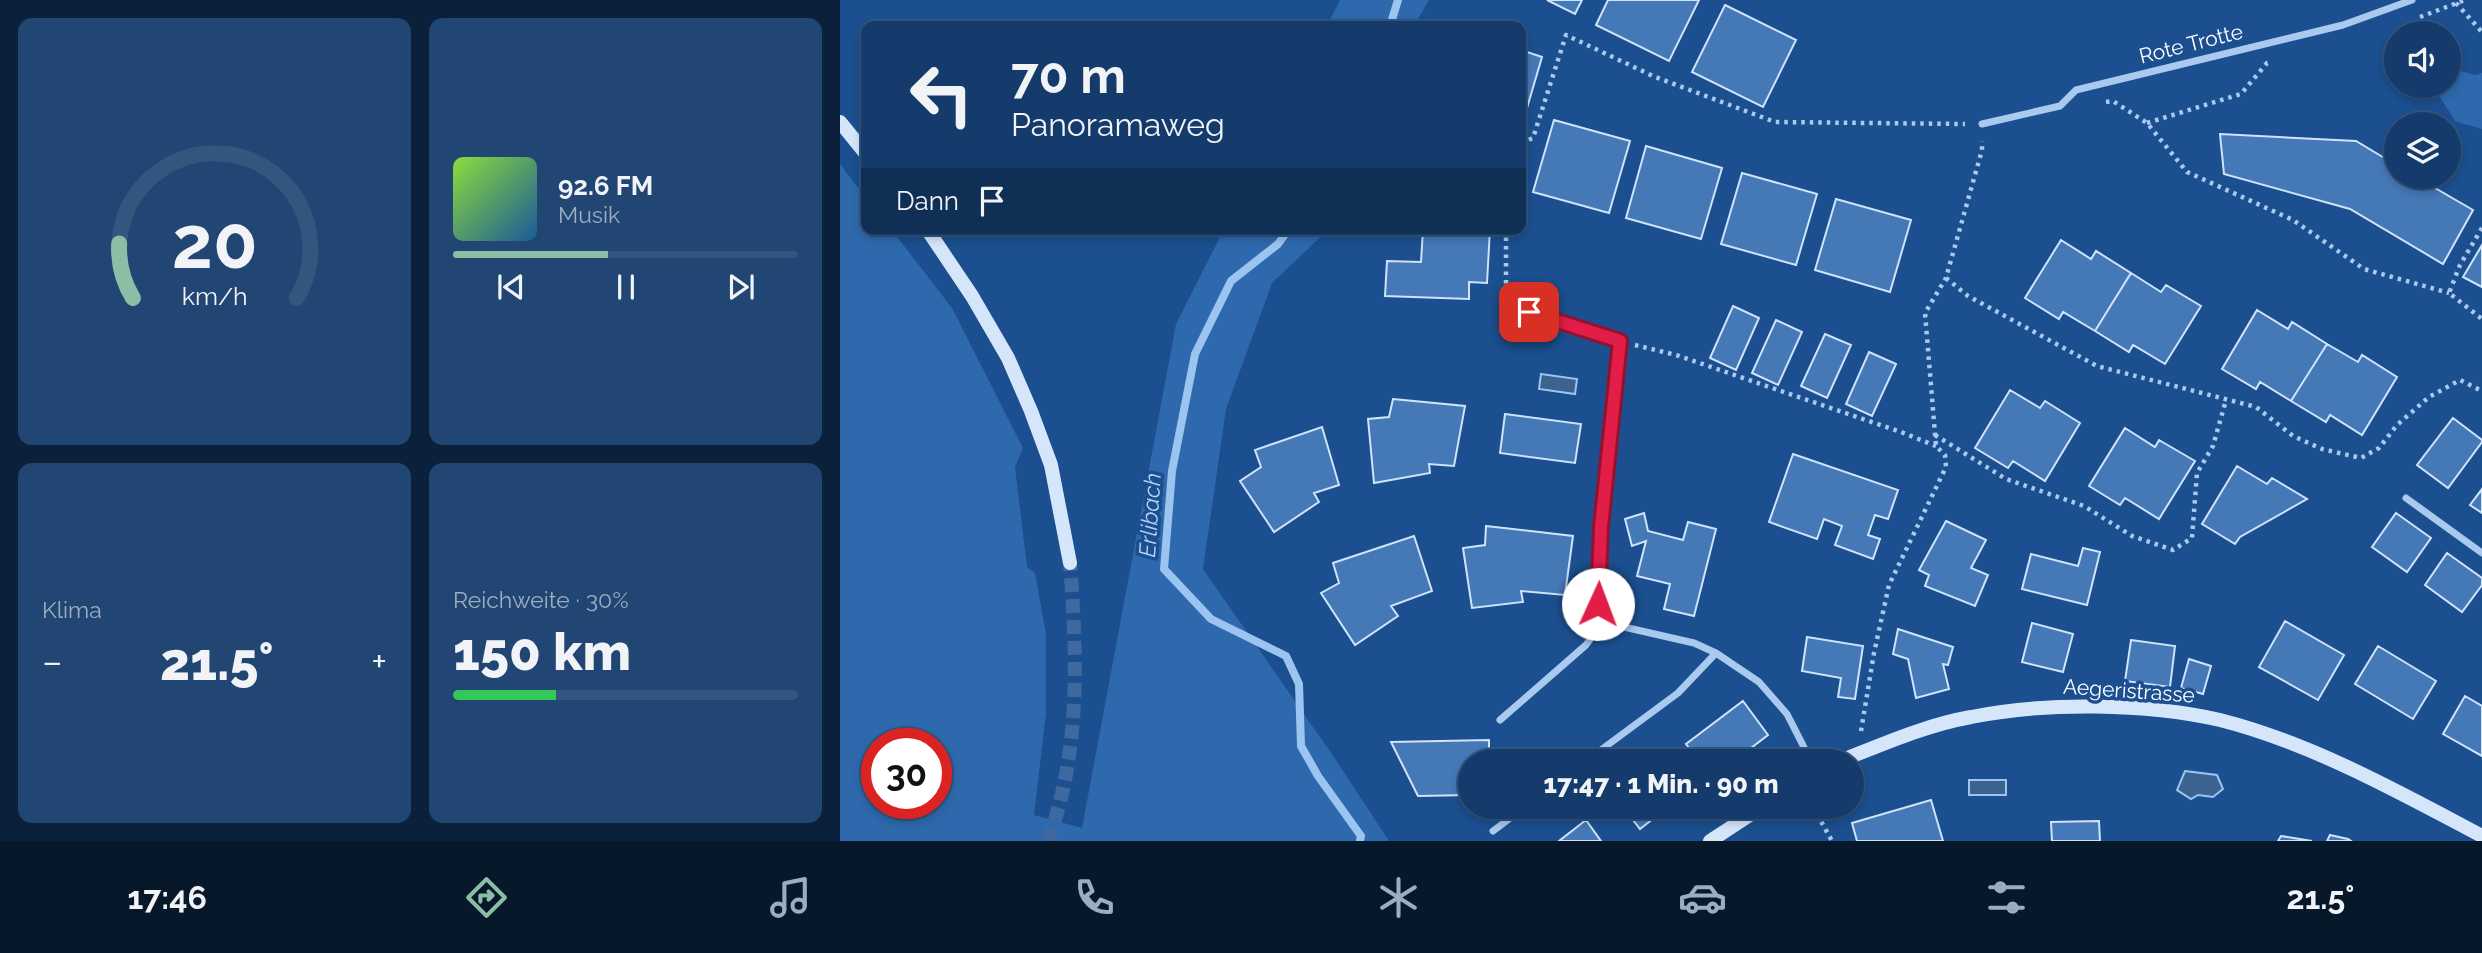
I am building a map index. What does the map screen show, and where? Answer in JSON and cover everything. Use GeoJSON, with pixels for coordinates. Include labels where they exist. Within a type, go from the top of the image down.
{"type":"FeatureCollection","features":[{"type":"Feature","properties":{"kind":"street","name":"Rote Trotte"},"geometry":{"type":"LineString","coordinates":[[1982,124],[2060,106],[2076,90],[2343,25],[2412,0]]}},
{"type":"Feature","properties":{"kind":"street"},"geometry":{"type":"LineString","coordinates":[[840,122],[861,149]]}},
{"type":"Feature","properties":{"kind":"street"},"geometry":{"type":"LineString","coordinates":[[931,235],[972,296],[1008,358],[1031,411],[1051,466],[1070,563]]}},
{"type":"Feature","properties":{"kind":"street"},"geometry":{"type":"LineString","coordinates":[[1500,720],[1586,645],[1602,622],[1598,604],[1601,527],[1620,341],[1506,304]]}},
{"type":"Feature","properties":{"kind":"street"},"geometry":{"type":"LineString","coordinates":[[2406,498],[2482,553]]}},
{"type":"Feature","properties":{"kind":"street"},"geometry":{"type":"LineString","coordinates":[[1602,622],[1694,643],[1716,653],[1759,682],[1787,714],[1805,749]]}},
{"type":"Feature","properties":{"kind":"street"},"geometry":{"type":"LineString","coordinates":[[1602,749],[1678,692],[1716,653]]}},
{"type":"Feature","properties":{"kind":"street","name":"Aegeristrasse"},"geometry":{"type":"LineString","coordinates":[[1864,752],[1915,732],[1970,717],[2048,706],[2157,710],[2219,720],[2278,739],[2378,781],[2482,836]]}},
{"type":"Feature","properties":{"kind":"street"},"geometry":{"type":"LineString","coordinates":[[1493,831],[1509,819]]}},
{"type":"Feature","properties":{"kind":"street"},"geometry":{"type":"LineString","coordinates":[[1710,841],[1744,819]]}},
{"type":"Feature","properties":{"kind":"path"},"geometry":{"type":"LineString","coordinates":[[2412,20],[2465,0]]}},
{"type":"Feature","properties":{"kind":"path"},"geometry":{"type":"LineString","coordinates":[[2456,3],[2482,32]]}},
{"type":"Feature","properties":{"kind":"path"},"geometry":{"type":"LineString","coordinates":[[1526,141],[1533,138],[1566,35],[1653,76],[1775,122],[1982,124],[1982,150],[1946,278],[1924,313],[1936,446]]}},
{"type":"Feature","properties":{"kind":"path"},"geometry":{"type":"LineString","coordinates":[[2147,123],[2241,94],[2267,63],[2280,59]]}},
{"type":"Feature","properties":{"kind":"path"},"geometry":{"type":"LineString","coordinates":[[2101,103],[2113,101],[2147,123],[2187,172],[2293,220],[2364,269],[2449,293],[2482,318]]}},
{"type":"Feature","properties":{"kind":"path"},"geometry":{"type":"LineString","coordinates":[[2449,293],[2460,265],[2482,228]]}},
{"type":"Feature","properties":{"kind":"path"},"geometry":{"type":"LineString","coordinates":[[1506,235],[1506,304]]}},
{"type":"Feature","properties":{"kind":"path"},"geometry":{"type":"LineString","coordinates":[[1946,278],[1968,296],[2097,366],[2256,407],[2293,436],[2322,449],[2361,458],[2379,448],[2397,425],[2429,397],[2460,380],[2482,391]]}},
{"type":"Feature","properties":{"kind":"path"},"geometry":{"type":"LineString","coordinates":[[1620,341],[1689,359],[1901,432],[1936,446],[1945,455],[1946,467],[1889,585],[1861,731]]}},
{"type":"Feature","properties":{"kind":"path"},"geometry":{"type":"LineString","coordinates":[[1935,435],[2006,479],[2084,506],[2132,536],[2173,550],[2192,538],[2197,473],[2213,446],[2226,400]]}},
{"type":"Feature","properties":{"kind":"path"},"geometry":{"type":"LineString","coordinates":[[1820,819],[1832,841]]}},
{"type":"Feature","properties":{"kind":"shaded area"},"geometry":{"type":"Polygon","coordinates":[[[1340,0],[1429,0],[1417,21],[1330,21],[1340,0]]]}},
{"type":"Feature","properties":{"kind":"shaded area"},"geometry":{"type":"Polygon","coordinates":[[[2461,71],[2475,75],[2482,73],[2482,129],[2461,123],[2461,112],[2449,112],[2441,98],[2461,98],[2461,71]]]}},
{"type":"Feature","properties":{"kind":"shaded area"},"geometry":{"type":"Polygon","coordinates":[[[840,164],[861,191],[861,235],[896,235],[952,308],[1023,448],[1015,467],[1027,567],[1035,573],[1046,634],[1046,713],[1034,815],[1082,828],[1176,324],[1221,235],[1323,235],[1272,283],[1226,409],[1203,569],[1389,841],[840,841],[840,164]]]}},
{"type":"Feature","properties":{"kind":"shaded area"},"geometry":{"type":"Polygon","coordinates":[[[1541,374],[1577,379],[1575,394],[1539,389],[1541,374]]]}},
{"type":"Feature","properties":{"kind":"shaded area"},"geometry":{"type":"Polygon","coordinates":[[[2185,771],[2217,775],[2223,789],[2213,797],[2198,795],[2191,799],[2177,790],[2185,771]]]}},
{"type":"Feature","properties":{"kind":"shaded area"},"geometry":{"type":"Polygon","coordinates":[[[1969,780],[2006,780],[2006,795],[1969,795],[1969,780]]]}},
{"type":"Feature","properties":{"kind":"building"},"geometry":{"type":"Polygon","coordinates":[[[1547,0],[1582,0],[1575,14],[1547,0]]]}},
{"type":"Feature","properties":{"kind":"building"},"geometry":{"type":"Polygon","coordinates":[[[1608,0],[1699,0],[1669,61],[1596,25],[1608,0]]]}},
{"type":"Feature","properties":{"kind":"building"},"geometry":{"type":"Polygon","coordinates":[[[1725,5],[1796,40],[1763,107],[1692,72],[1725,5]]]}},
{"type":"Feature","properties":{"kind":"building"},"geometry":{"type":"Polygon","coordinates":[[[1526,52],[1542,57],[1526,111],[1526,52]]]}},
{"type":"Feature","properties":{"kind":"building"},"geometry":{"type":"Polygon","coordinates":[[[1554,120],[1630,141],[1609,213],[1533,192],[1554,120]]]}},
{"type":"Feature","properties":{"kind":"building"},"geometry":{"type":"Polygon","coordinates":[[[2220,134],[2356,141],[2384,158],[2384,189],[2437,189],[2473,210],[2443,264],[2350,209],[2224,174],[2220,134]]]}},
{"type":"Feature","properties":{"kind":"building"},"geometry":{"type":"Polygon","coordinates":[[[1646,146],[1722,168],[1701,239],[1626,218],[1646,146]]]}},
{"type":"Feature","properties":{"kind":"building"},"geometry":{"type":"Polygon","coordinates":[[[1742,173],[1817,194],[1796,265],[1721,244],[1742,173]]]}},
{"type":"Feature","properties":{"kind":"building"},"geometry":{"type":"Polygon","coordinates":[[[1836,199],[1911,220],[1890,292],[1815,270],[1836,199]]]}},
{"type":"Feature","properties":{"kind":"building"},"geometry":{"type":"Polygon","coordinates":[[[1423,235],[1490,235],[1487,283],[1469,282],[1469,299],[1385,296],[1387,261],[1421,262],[1423,235]]]}},
{"type":"Feature","properties":{"kind":"building"},"geometry":{"type":"Polygon","coordinates":[[[2061,240],[2091,259],[2096,251],[2131,273],[2095,331],[2063,312],[2059,319],[2025,298],[2061,240]]]}},
{"type":"Feature","properties":{"kind":"building"},"geometry":{"type":"Polygon","coordinates":[[[2482,245],[2482,287],[2463,277],[2482,245]]]}},
{"type":"Feature","properties":{"kind":"building"},"geometry":{"type":"Polygon","coordinates":[[[2131,273],[2161,292],[2166,285],[2201,306],[2165,364],[2133,345],[2129,352],[2095,331],[2131,273]]]}},
{"type":"Feature","properties":{"kind":"building"},"geometry":{"type":"Polygon","coordinates":[[[1733,306],[1759,318],[1736,370],[1710,358],[1733,306]]]}},
{"type":"Feature","properties":{"kind":"building"},"geometry":{"type":"Polygon","coordinates":[[[2257,310],[2288,329],[2292,322],[2327,344],[2291,401],[2260,382],[2256,389],[2222,369],[2257,310]]]}},
{"type":"Feature","properties":{"kind":"building"},"geometry":{"type":"Polygon","coordinates":[[[1776,320],[1802,332],[1778,385],[1752,373],[1776,320]]]}},
{"type":"Feature","properties":{"kind":"building"},"geometry":{"type":"Polygon","coordinates":[[[1825,334],[1851,345],[1827,398],[1801,386],[1825,334]]]}},
{"type":"Feature","properties":{"kind":"building"},"geometry":{"type":"Polygon","coordinates":[[[2327,344],[2358,362],[2362,355],[2397,377],[2362,435],[2330,415],[2326,422],[2291,401],[2327,344]]]}},
{"type":"Feature","properties":{"kind":"building"},"geometry":{"type":"Polygon","coordinates":[[[1869,352],[1896,364],[1872,416],[1846,404],[1869,352]]]}},
{"type":"Feature","properties":{"kind":"building"},"geometry":{"type":"Polygon","coordinates":[[[2010,390],[2040,408],[2045,401],[2080,423],[2045,481],[2013,461],[2008,468],[1975,448],[2010,390]]]}},
{"type":"Feature","properties":{"kind":"building"},"geometry":{"type":"Polygon","coordinates":[[[1393,399],[1465,406],[1454,466],[1429,464],[1430,473],[1374,483],[1368,419],[1389,417],[1393,399]]]}},
{"type":"Feature","properties":{"kind":"building"},"geometry":{"type":"Polygon","coordinates":[[[1505,414],[1581,424],[1575,463],[1500,453],[1505,414]]]}},
{"type":"Feature","properties":{"kind":"building"},"geometry":{"type":"Polygon","coordinates":[[[2453,418],[2482,442],[2448,488],[2417,465],[2453,418]]]}},
{"type":"Feature","properties":{"kind":"building"},"geometry":{"type":"Polygon","coordinates":[[[1322,427],[1339,485],[1314,493],[1319,502],[1274,532],[1240,481],[1261,467],[1255,450],[1322,427]]]}},
{"type":"Feature","properties":{"kind":"building"},"geometry":{"type":"Polygon","coordinates":[[[2125,428],[2155,447],[2159,440],[2195,461],[2159,519],[2125,498],[2120,505],[2089,486],[2125,428]]]}},
{"type":"Feature","properties":{"kind":"building"},"geometry":{"type":"Polygon","coordinates":[[[1793,454],[1898,490],[1888,519],[1875,515],[1868,535],[1880,539],[1873,559],[1835,545],[1842,526],[1824,519],[1817,539],[1769,522],[1793,454]]]}},
{"type":"Feature","properties":{"kind":"building"},"geometry":{"type":"Polygon","coordinates":[[[2237,466],[2267,484],[2272,478],[2307,499],[2240,537],[2235,544],[2202,524],[2237,466]]]}},
{"type":"Feature","properties":{"kind":"building"},"geometry":{"type":"Polygon","coordinates":[[[2482,489],[2482,513],[2470,505],[2482,489]]]}},
{"type":"Feature","properties":{"kind":"building"},"geometry":{"type":"Polygon","coordinates":[[[1644,513],[1648,531],[1683,540],[1688,522],[1716,529],[1694,616],[1664,609],[1670,584],[1637,576],[1646,541],[1632,546],[1625,519],[1644,513]]]}},
{"type":"Feature","properties":{"kind":"building"},"geometry":{"type":"Polygon","coordinates":[[[2396,513],[2431,538],[2407,572],[2372,547],[2396,513]]]}},
{"type":"Feature","properties":{"kind":"building"},"geometry":{"type":"Polygon","coordinates":[[[1946,521],[1986,540],[1971,568],[1988,575],[1975,606],[1925,586],[1929,575],[1919,570],[1946,521]]]}},
{"type":"Feature","properties":{"kind":"building"},"geometry":{"type":"Polygon","coordinates":[[[1486,526],[1573,536],[1565,595],[1521,591],[1523,602],[1472,608],[1463,548],[1485,545],[1486,526]]]}},
{"type":"Feature","properties":{"kind":"building"},"geometry":{"type":"Polygon","coordinates":[[[1414,536],[1432,591],[1391,606],[1398,616],[1355,645],[1321,593],[1339,583],[1333,563],[1414,536]]]}},
{"type":"Feature","properties":{"kind":"building"},"geometry":{"type":"Polygon","coordinates":[[[2083,548],[2100,552],[2087,605],[2022,589],[2031,554],[2078,566],[2083,548]]]}},
{"type":"Feature","properties":{"kind":"building"},"geometry":{"type":"Polygon","coordinates":[[[2447,553],[2482,578],[2482,585],[2462,612],[2425,585],[2447,553]]]}},
{"type":"Feature","properties":{"kind":"building"},"geometry":{"type":"Polygon","coordinates":[[[2285,621],[2344,655],[2318,700],[2259,667],[2285,621]]]}},
{"type":"Feature","properties":{"kind":"building"},"geometry":{"type":"Polygon","coordinates":[[[2032,623],[2073,634],[2063,672],[2022,662],[2032,623]]]}},
{"type":"Feature","properties":{"kind":"building"},"geometry":{"type":"Polygon","coordinates":[[[1898,629],[1953,647],[1948,665],[1943,664],[1949,689],[1916,698],[1908,659],[1893,654],[1898,629]]]}},
{"type":"Feature","properties":{"kind":"building"},"geometry":{"type":"Polygon","coordinates":[[[1807,637],[1863,646],[1855,699],[1838,697],[1841,678],[1802,671],[1807,637]]]}},
{"type":"Feature","properties":{"kind":"building"},"geometry":{"type":"Polygon","coordinates":[[[2131,640],[2175,646],[2170,687],[2125,681],[2131,640]]]}},
{"type":"Feature","properties":{"kind":"building"},"geometry":{"type":"Polygon","coordinates":[[[2378,646],[2436,681],[2413,719],[2355,684],[2378,646]]]}},
{"type":"Feature","properties":{"kind":"building"},"geometry":{"type":"Polygon","coordinates":[[[2189,659],[2211,666],[2203,694],[2181,688],[2189,659]]]}},
{"type":"Feature","properties":{"kind":"building"},"geometry":{"type":"Polygon","coordinates":[[[2465,696],[2482,706],[2482,756],[2443,734],[2465,696]]]}},
{"type":"Feature","properties":{"kind":"building"},"geometry":{"type":"Polygon","coordinates":[[[1743,701],[1768,735],[1750,749],[1690,749],[1686,744],[1743,701]]]}},
{"type":"Feature","properties":{"kind":"building"},"geometry":{"type":"Polygon","coordinates":[[[1489,740],[1489,749],[1458,749],[1458,795],[1418,796],[1391,742],[1489,740]]]}},
{"type":"Feature","properties":{"kind":"building"},"geometry":{"type":"Polygon","coordinates":[[[1931,800],[1943,841],[1857,841],[1852,823],[1931,800]]]}},
{"type":"Feature","properties":{"kind":"building"},"geometry":{"type":"Polygon","coordinates":[[[1632,819],[1653,819],[1640,829],[1632,819]]]}},
{"type":"Feature","properties":{"kind":"building"},"geometry":{"type":"Polygon","coordinates":[[[1586,820],[1601,841],[1559,841],[1586,820]]]}},
{"type":"Feature","properties":{"kind":"building"},"geometry":{"type":"Polygon","coordinates":[[[2099,821],[2100,841],[2052,841],[2051,822],[2099,821]]]}},
{"type":"Feature","properties":{"kind":"building"},"geometry":{"type":"Polygon","coordinates":[[[2330,835],[2348,839],[2351,841],[2327,841],[2330,835]]]}},
{"type":"Feature","properties":{"kind":"building"},"geometry":{"type":"Polygon","coordinates":[[[2281,836],[2312,841],[2278,841],[2281,836]]]}},
{"type":"Feature","properties":{"kind":"waterway","name":"Erlibach"},"geometry":{"type":"LineString","coordinates":[[1392,21],[1398,0]]}},
{"type":"Feature","properties":{"kind":"waterway","name":"Erlibach"},"geometry":{"type":"LineString","coordinates":[[1285,235],[1278,244],[1231,281],[1195,354],[1172,471],[1164,569],[1211,619],[1286,656],[1299,684],[1301,746],[1318,776],[1361,836],[1360,841]]}},
{"type":"Feature","properties":{"kind":"tunnel"},"geometry":{"type":"LineString","coordinates":[[1048,841],[1066,772],[1074,703],[1070,563]]}},
{"type":"Feature","properties":{"kind":"route"},"geometry":{"type":"LineString","coordinates":[[1529,312],[1620,341],[1601,527],[1598,604]]}}]}
